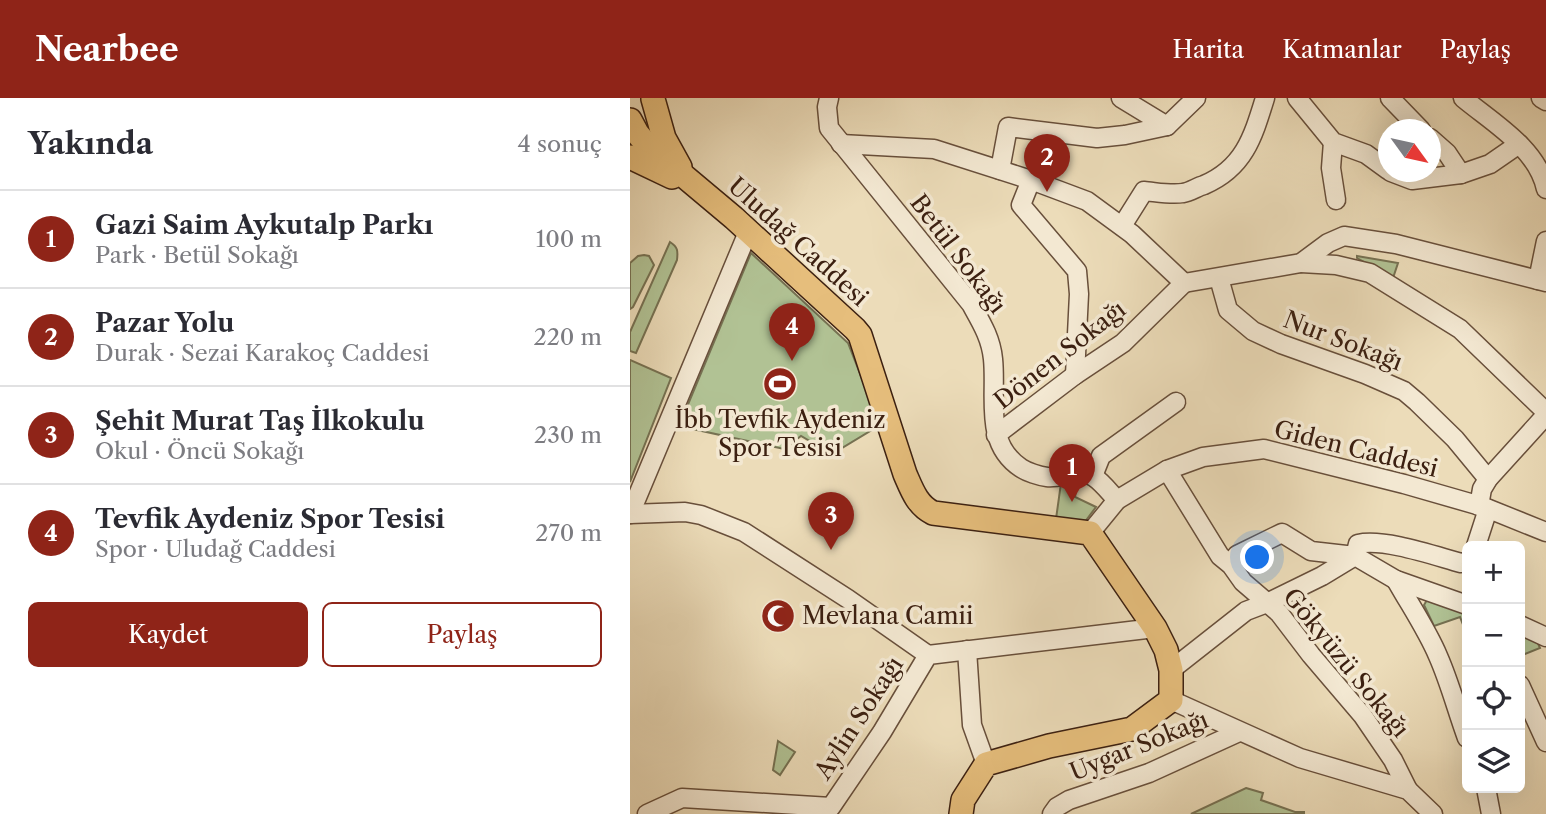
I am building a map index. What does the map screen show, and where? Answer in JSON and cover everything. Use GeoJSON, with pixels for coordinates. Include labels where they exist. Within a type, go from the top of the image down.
{"type":"FeatureCollection","features":[{"type":"Feature","properties":{"kind":"main road"},"geometry":{"type":"LineString","coordinates":[[632,133],[654,99]]}},
{"type":"Feature","properties":{"kind":"main road","name":"Uludağ Caddesi"},"geometry":{"type":"LineString","coordinates":[[654,99],[664,138],[697,188]]}},
{"type":"Feature","properties":{"kind":"main road","name":"Uludağ Caddesi"},"geometry":{"type":"LineString","coordinates":[[632,133],[748,232],[860,335],[905,474],[915,496],[926,510],[948,516],[1090,533]]}},
{"type":"Feature","properties":{"kind":"main road","name":"Uludağ Caddesi"},"geometry":{"type":"LineString","coordinates":[[630,157],[697,188]]}},
{"type":"Feature","properties":{"kind":"main road"},"geometry":{"type":"LineString","coordinates":[[961,814],[962,800],[986,764],[1049,746],[1132,729],[1171,700],[1171,670],[1166,650],[1155,628],[1090,533]]}},
{"type":"Feature","properties":{"kind":"street","name":"Betül Sokağı"},"geometry":{"type":"LineString","coordinates":[[829,98],[829,128],[971,304],[988,335],[993,360],[992,401],[996,435],[1005,453],[1022,469],[1048,478],[1076,474],[1093,476]]}},
{"type":"Feature","properties":{"kind":"street"},"geometry":{"type":"LineString","coordinates":[[1121,98],[1167,125]]}},
{"type":"Feature","properties":{"kind":"street"},"geometry":{"type":"LineString","coordinates":[[999,170],[1008,127],[1097,138],[1125,135],[1167,125],[1196,98]]}},
{"type":"Feature","properties":{"kind":"street"},"geometry":{"type":"LineString","coordinates":[[1122,226],[1144,191],[1183,193],[1208,183],[1231,169],[1244,152],[1256,128],[1265,98]]}},
{"type":"Feature","properties":{"kind":"street"},"geometry":{"type":"LineString","coordinates":[[1297,98],[1333,142],[1366,154],[1378,162]]}},
{"type":"Feature","properties":{"kind":"street"},"geometry":{"type":"LineString","coordinates":[[1390,98],[1410,119]]}},
{"type":"Feature","properties":{"kind":"street"},"geometry":{"type":"LineString","coordinates":[[1462,98],[1532,152],[1546,189]]}},
{"type":"Feature","properties":{"kind":"street"},"geometry":{"type":"LineString","coordinates":[[1541,98],[1546,101]]}},
{"type":"Feature","properties":{"kind":"street"},"geometry":{"type":"LineString","coordinates":[[1333,142],[1331,168],[1336,200]]}},
{"type":"Feature","properties":{"kind":"street"},"geometry":{"type":"LineString","coordinates":[[841,144],[934,149],[1087,201],[1122,226],[1184,283],[1301,263],[1336,265],[1370,273],[1460,329],[1546,414],[1482,489],[1483,507],[1477,541]]}},
{"type":"Feature","properties":{"kind":"street"},"geometry":{"type":"LineString","coordinates":[[1441,148],[1461,174]]}},
{"type":"Feature","properties":{"kind":"street"},"geometry":{"type":"LineString","coordinates":[[1441,176],[1461,174],[1532,152]]}},
{"type":"Feature","properties":{"kind":"street"},"geometry":{"type":"LineString","coordinates":[[1031,180],[1021,205],[1077,271],[1079,294],[1075,375]]}},
{"type":"Feature","properties":{"kind":"street"},"geometry":{"type":"LineString","coordinates":[[748,232],[630,514],[685,512],[701,515],[744,532],[928,655]]}},
{"type":"Feature","properties":{"kind":"street"},"geometry":{"type":"LineString","coordinates":[[1301,263],[1328,243],[1344,236],[1396,244],[1542,281],[1546,241]]}},
{"type":"Feature","properties":{"kind":"street","name":"Nur Sokağı"},"geometry":{"type":"LineString","coordinates":[[1219,278],[1228,310],[1253,331],[1404,391],[1455,439],[1488,479]]}},
{"type":"Feature","properties":{"kind":"street","name":"Dönen Sokağı"},"geometry":{"type":"LineString","coordinates":[[996,435],[1075,375],[1123,343],[1184,283]]}},
{"type":"Feature","properties":{"kind":"street"},"geometry":{"type":"LineString","coordinates":[[1117,500],[1093,476],[1101,456],[1176,402]]}},
{"type":"Feature","properties":{"kind":"street","name":"Giden Caddesi"},"geometry":{"type":"LineString","coordinates":[[1090,533],[1117,500],[1167,470],[1203,457],[1264,449],[1404,484],[1483,507],[1546,531]]}},
{"type":"Feature","properties":{"kind":"street","name":"Gökyüzü Sokağı"},"geometry":{"type":"LineString","coordinates":[[1167,470],[1220,556],[1231,565],[1243,582],[1279,613],[1363,716],[1394,760],[1408,790]]}},
{"type":"Feature","properties":{"kind":"street"},"geometry":{"type":"LineString","coordinates":[[1231,565],[1237,555],[1282,533],[1311,551],[1355,556],[1395,580],[1462,602]]}},
{"type":"Feature","properties":{"kind":"street"},"geometry":{"type":"LineString","coordinates":[[1171,670],[1246,611],[1322,576],[1355,556],[1358,544],[1366,542],[1408,549],[1462,563]]}},
{"type":"Feature","properties":{"kind":"street"},"geometry":{"type":"LineString","coordinates":[[1395,580],[1429,636],[1452,689],[1465,730]]}},
{"type":"Feature","properties":{"kind":"street"},"geometry":{"type":"LineString","coordinates":[[1525,627],[1546,637]]}},
{"type":"Feature","properties":{"kind":"street","name":"Aylin Sokağı"},"geometry":{"type":"LineString","coordinates":[[647,814],[682,798],[726,807],[831,807],[882,732],[928,655],[1155,628]]}},
{"type":"Feature","properties":{"kind":"street"},"geometry":{"type":"LineString","coordinates":[[967,650],[972,725],[986,764]]}},
{"type":"Feature","properties":{"kind":"street"},"geometry":{"type":"LineString","coordinates":[[1525,696],[1546,743]]}},
{"type":"Feature","properties":{"kind":"street"},"geometry":{"type":"LineString","coordinates":[[1171,700],[1300,758],[1408,790],[1433,814]]}},
{"type":"Feature","properties":{"kind":"street","name":"Uygar Sokağı"},"geometry":{"type":"LineString","coordinates":[[1059,812],[1085,793],[1149,772],[1239,732]]}},
{"type":"Feature","properties":{"kind":"street"},"geometry":{"type":"LineString","coordinates":[[1487,793],[1491,814]]}},
{"type":"Feature","properties":{"kind":"green space"},"geometry":{"type":"Polygon","coordinates":[[[670,242],[677,250],[677,260],[636,353],[630,351],[630,332],[670,242]]]}},
{"type":"Feature","properties":{"kind":"green space","name":"İbb Tevfik Aydeniz Spor Tesisi"},"geometry":{"type":"Polygon","coordinates":[[[751,253],[848,343],[880,425],[832,454],[801,436],[784,449],[679,426],[751,253]]]}},
{"type":"Feature","properties":{"kind":"green space"},"geometry":{"type":"Polygon","coordinates":[[[638,256],[649,256],[654,265],[630,309],[630,263],[638,256]]]}},
{"type":"Feature","properties":{"kind":"green space"},"geometry":{"type":"Polygon","coordinates":[[[1357,258],[1398,263],[1393,278],[1357,258]]]}},
{"type":"Feature","properties":{"kind":"green space"},"geometry":{"type":"Polygon","coordinates":[[[630,360],[671,378],[630,482],[630,360]]]}},
{"type":"Feature","properties":{"kind":"green space"},"geometry":{"type":"Polygon","coordinates":[[[1061,483],[1077,485],[1075,497],[1096,507],[1084,523],[1056,519],[1061,483]]]}},
{"type":"Feature","properties":{"kind":"green space"},"geometry":{"type":"Polygon","coordinates":[[[1427,600],[1462,611],[1462,622],[1460,617],[1434,626],[1424,605],[1427,600]]]}},
{"type":"Feature","properties":{"kind":"green space"},"geometry":{"type":"Polygon","coordinates":[[[1525,634],[1537,641],[1540,648],[1525,654],[1525,634]]]}},
{"type":"Feature","properties":{"kind":"green space"},"geometry":{"type":"Polygon","coordinates":[[[778,741],[795,752],[780,775],[773,770],[778,741]]]}},
{"type":"Feature","properties":{"kind":"green space"},"geometry":{"type":"Polygon","coordinates":[[[1246,788],[1263,793],[1261,800],[1304,814],[1191,814],[1246,788]]]}},
{"type":"Feature","properties":{"kind":"place","name":"Pazar Yolu"},"geometry":{"type":"Point","coordinates":[1047,192]}},
{"type":"Feature","properties":{"kind":"place","name":"Tevfik Aydeniz Spor Tesisi"},"geometry":{"type":"Point","coordinates":[792,361]}},
{"type":"Feature","properties":{"kind":"place","name":"İbb Tevfik Aydeniz Spor Tesisi"},"geometry":{"type":"Point","coordinates":[780,384]}},
{"type":"Feature","properties":{"kind":"place","name":"Gazi Saim Aykutalp Parkı"},"geometry":{"type":"Point","coordinates":[1072,502]}},
{"type":"Feature","properties":{"kind":"place","name":"Şehit Murat Taş İlkokulu"},"geometry":{"type":"Point","coordinates":[831,550]}},
{"type":"Feature","properties":{"kind":"place","name":"Mevlana Camii"},"geometry":{"type":"Point","coordinates":[778,616]}}]}
